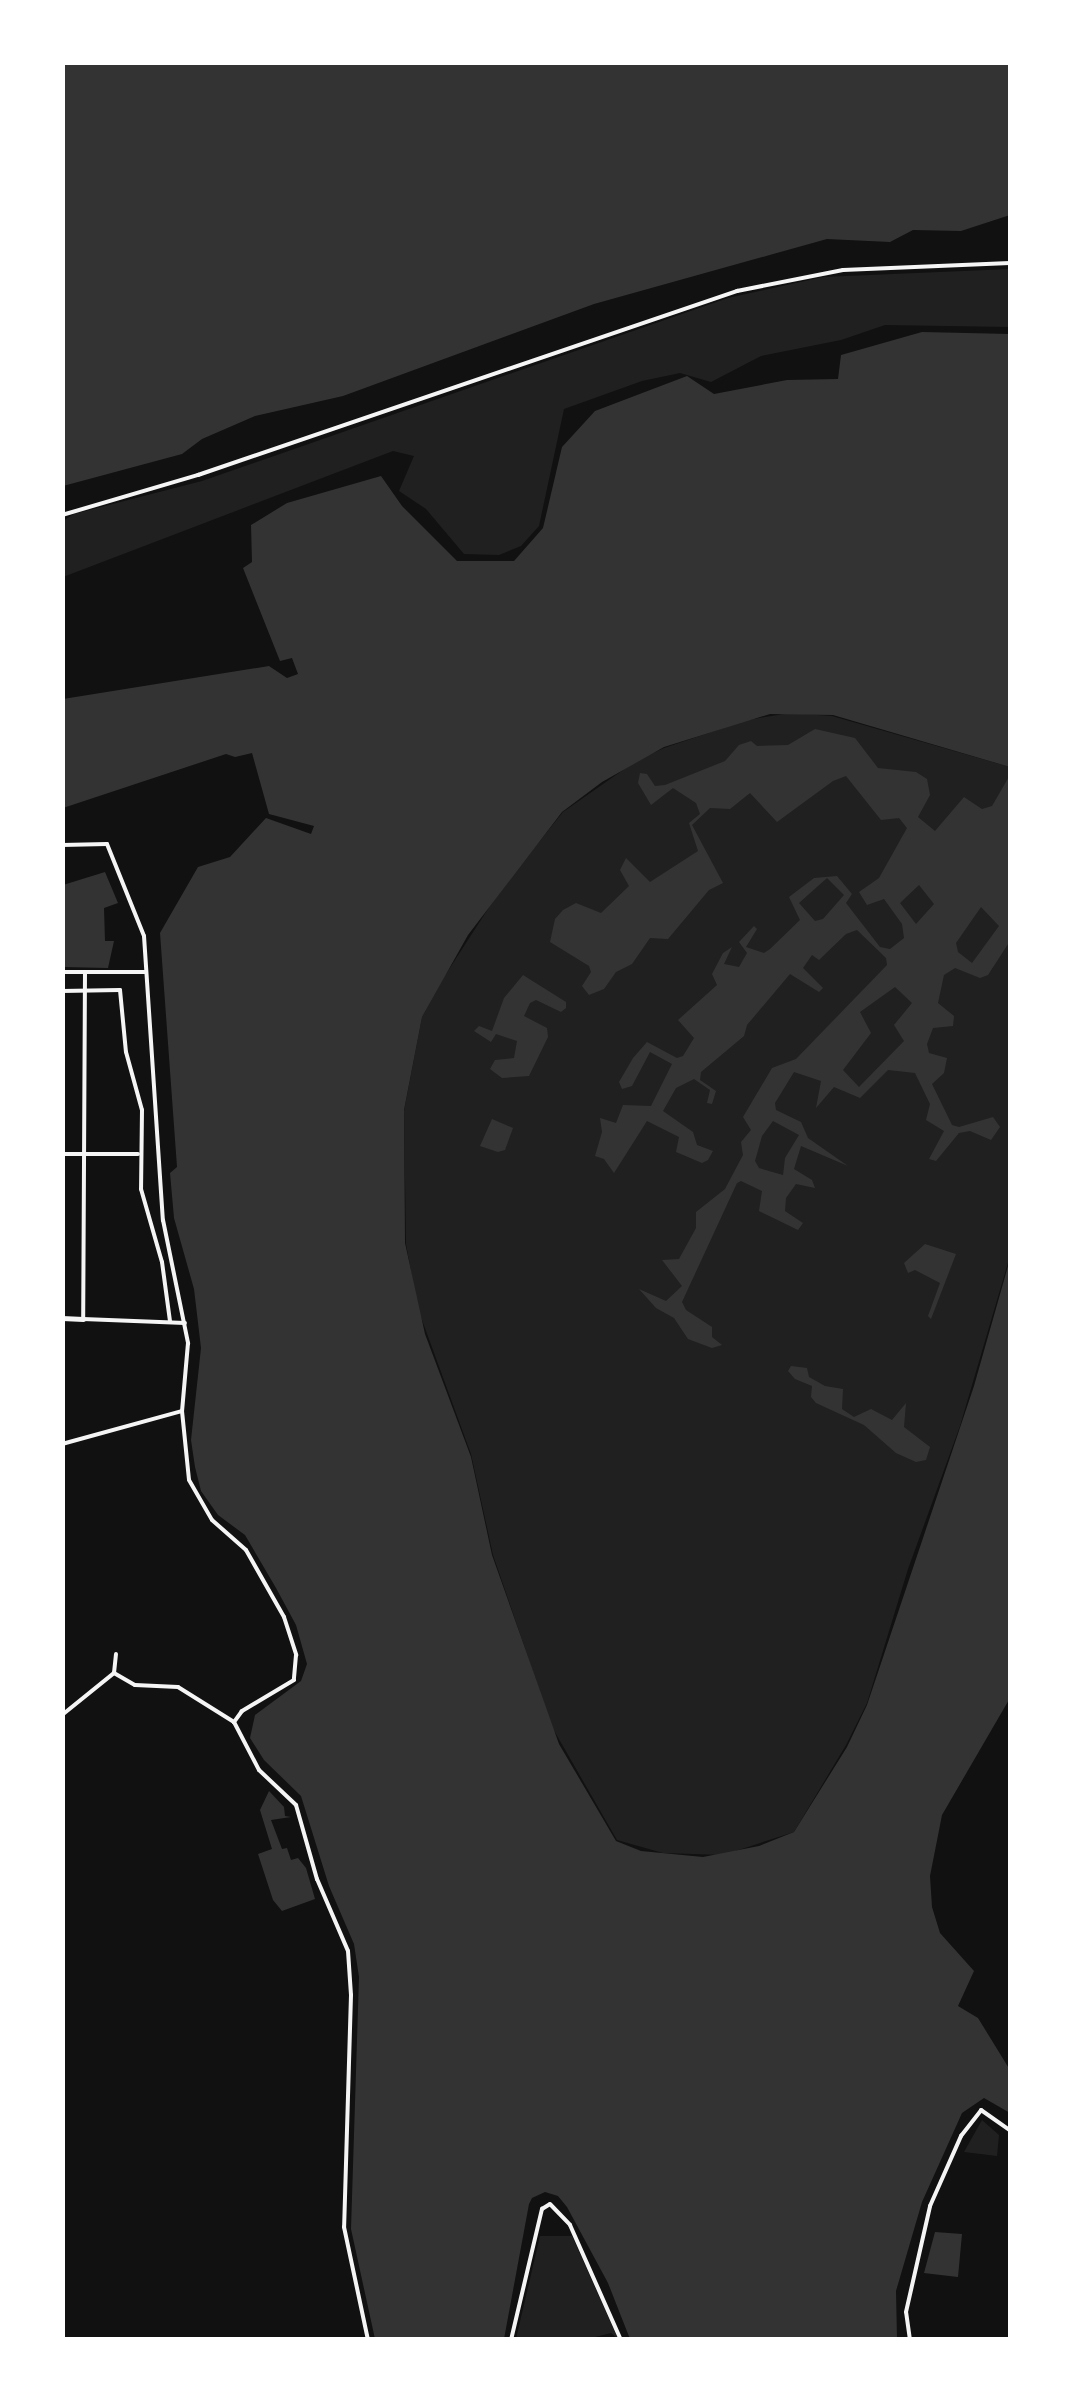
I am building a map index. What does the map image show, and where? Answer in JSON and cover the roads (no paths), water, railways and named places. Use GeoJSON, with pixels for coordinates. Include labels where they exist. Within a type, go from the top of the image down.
{"type":"FeatureCollection","features":[{"type":"Feature","properties":{"kind":"street"},"geometry":{"type":"LineString","coordinates":[[62,515],[217,469],[747,288],[843,270],[1010,263]]}},
{"type":"Feature","properties":{"kind":"street"},"geometry":{"type":"LineString","coordinates":[[62,845],[106,844],[144,936],[164,1220],[188,1343],[182,1411],[184,1458],[197,1498],[212,1520],[246,1550],[284,1617],[296,1656],[294,1680],[242,1711],[234,1722]]}},
{"type":"Feature","properties":{"kind":"street"},"geometry":{"type":"LineString","coordinates":[[62,972],[146,972]]}},
{"type":"Feature","properties":{"kind":"street"},"geometry":{"type":"LineString","coordinates":[[83,1319],[86,972]]}},
{"type":"Feature","properties":{"kind":"street"},"geometry":{"type":"LineString","coordinates":[[62,991],[120,990],[126,1052],[142,1110],[140,1189],[162,1262],[170,1321]]}},
{"type":"Feature","properties":{"kind":"street"},"geometry":{"type":"LineString","coordinates":[[62,1154],[140,1154]]}},
{"type":"Feature","properties":{"kind":"street"},"geometry":{"type":"LineString","coordinates":[[62,1318],[185,1323]]}},
{"type":"Feature","properties":{"kind":"street"},"geometry":{"type":"LineString","coordinates":[[62,1444],[182,1411]]}},
{"type":"Feature","properties":{"kind":"street"},"geometry":{"type":"LineString","coordinates":[[62,1715],[114,1673],[116,1654]]}},
{"type":"Feature","properties":{"kind":"street"},"geometry":{"type":"LineString","coordinates":[[114,1673],[135,1685],[178,1687],[234,1722],[259,1770],[296,1805],[317,1878],[348,1951],[352,1995],[344,2227],[368,2340]]}},
{"type":"Feature","properties":{"kind":"street"},"geometry":{"type":"LineString","coordinates":[[910,2340],[908,2300],[930,2206],[961,2136],[981,2110],[1010,2130]]}},
{"type":"Feature","properties":{"kind":"street"},"geometry":{"type":"LineString","coordinates":[[511,2340],[542,2209],[550,2204],[570,2225],[621,2340]]}}]}
